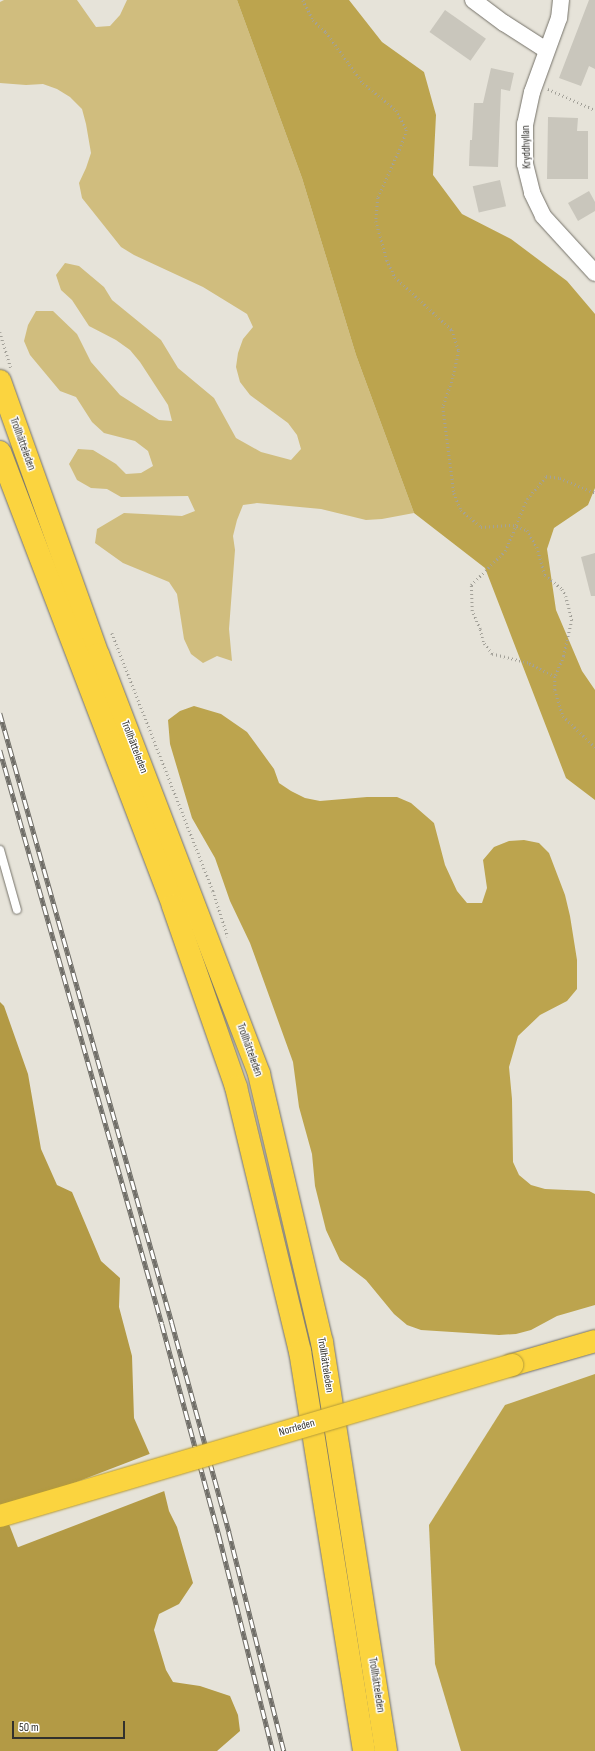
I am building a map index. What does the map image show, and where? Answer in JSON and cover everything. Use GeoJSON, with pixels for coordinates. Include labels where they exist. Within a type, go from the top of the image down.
{"type":"FeatureCollection","features":[{"type":"Feature","properties":{"kind":"highway","name":"Trollhätteleden"},"geometry":{"type":"LineString","coordinates":[[0,381],[98,654],[259,1074],[322,1342],[386,1751]]}},
{"type":"Feature","properties":{"kind":"highway","name":"Trollhätteleden"},"geometry":{"type":"LineString","coordinates":[[0,452],[173,906],[236,1087],[300,1350],[364,1751]]}},
{"type":"Feature","properties":{"kind":"highway","name":"Norrleden"},"geometry":{"type":"LineString","coordinates":[[0,1516],[595,1341]]}},
{"type":"Feature","properties":{"kind":"street"},"geometry":{"type":"LineString","coordinates":[[473,0],[504,23],[546,50]]}},
{"type":"Feature","properties":{"kind":"street","name":"Kryddhyllan"},"geometry":{"type":"LineString","coordinates":[[562,0],[559,18],[535,83],[525,124],[525,164],[532,193],[543,216],[595,273]]}},
{"type":"Feature","properties":{"kind":"lane"},"geometry":{"type":"LineString","coordinates":[[0,850],[17,910]]}},
{"type":"Feature","properties":{"kind":"path"},"geometry":{"type":"LineString","coordinates":[[302,0],[313,20],[326,32],[363,83],[396,110],[406,130],[400,149],[385,179],[378,198],[376,221],[387,260],[395,277],[452,330],[459,350],[453,378],[443,407],[454,493],[461,510],[482,527],[513,525],[527,530],[537,547],[545,575],[562,589],[566,596],[572,620],[564,656],[555,677],[555,690],[562,716],[595,747]]}},
{"type":"Feature","properties":{"kind":"path"},"geometry":{"type":"LineString","coordinates":[[535,83],[595,110]]}},
{"type":"Feature","properties":{"kind":"path"},"geometry":{"type":"LineString","coordinates":[[555,677],[528,663],[492,654],[483,642],[480,629],[472,611],[471,585],[505,551],[517,527],[527,499],[546,476],[560,478],[595,492]]}},
{"type":"Feature","properties":{"kind":"shaded area"},"geometry":{"type":"Polygon","coordinates":[[[4,0],[77,0],[96,27],[110,26],[120,15],[127,0],[237,0],[302,178],[356,355],[414,513],[382,519],[366,520],[321,509],[257,503],[243,505],[233,536],[235,550],[229,629],[232,661],[217,656],[203,663],[191,654],[184,639],[177,594],[169,582],[123,563],[95,543],[97,529],[124,513],[182,516],[195,511],[188,496],[121,497],[107,489],[91,488],[77,480],[69,464],[78,449],[93,450],[116,464],[126,474],[141,473],[153,466],[148,451],[135,441],[104,433],[92,422],[76,397],[60,391],[30,355],[24,341],[28,325],[36,311],[53,311],[77,334],[91,362],[120,395],[159,420],[172,421],[168,405],[140,362],[130,350],[116,340],[89,326],[72,300],[61,290],[56,275],[65,263],[79,266],[104,287],[112,300],[161,340],[178,368],[214,398],[236,438],[261,452],[291,460],[301,449],[297,435],[288,423],[250,395],[240,382],[236,367],[238,353],[243,339],[253,327],[247,314],[203,287],[134,255],[121,247],[82,198],[79,183],[91,153],[82,109],[70,97],[57,89],[43,84],[26,85],[0,83],[0,2],[4,0]]]}},
{"type":"Feature","properties":{"kind":"shaded area"},"geometry":{"type":"Polygon","coordinates":[[[237,0],[349,0],[382,42],[424,72],[436,115],[433,175],[462,214],[511,239],[567,281],[595,314],[595,488],[588,505],[554,528],[547,549],[556,610],[582,671],[595,690],[595,800],[566,778],[485,568],[414,513],[356,355],[302,178],[237,0]]]}},
{"type":"Feature","properties":{"kind":"shaded area"},"geometry":{"type":"Polygon","coordinates":[[[194,706],[221,714],[247,732],[274,769],[279,783],[305,798],[320,801],[367,797],[397,797],[411,803],[434,823],[445,865],[457,891],[467,903],[482,903],[487,888],[483,860],[494,847],[509,841],[524,840],[539,843],[549,853],[565,895],[570,916],[577,960],[577,989],[567,1001],[540,1015],[518,1036],[509,1067],[512,1099],[513,1162],[519,1175],[531,1185],[545,1189],[589,1191],[595,1194],[595,1305],[557,1316],[531,1330],[516,1334],[499,1335],[421,1330],[407,1325],[394,1314],[366,1280],[340,1260],[326,1230],[315,1186],[312,1154],[299,1107],[293,1062],[250,943],[230,901],[215,858],[192,818],[170,744],[168,720],[180,711],[194,706]]]}},
{"type":"Feature","properties":{"kind":"shaded area"},"geometry":{"type":"Polygon","coordinates":[[[0,1002],[4,1006],[28,1074],[41,1149],[57,1185],[72,1192],[101,1261],[120,1278],[119,1307],[132,1356],[134,1418],[162,1482],[169,1511],[177,1527],[193,1583],[179,1604],[159,1614],[154,1630],[166,1670],[173,1682],[200,1686],[230,1696],[238,1715],[240,1731],[217,1751],[0,1751],[0,1002]]]}},
{"type":"Feature","properties":{"kind":"shaded area"},"geometry":{"type":"Polygon","coordinates":[[[595,1374],[595,1751],[461,1751],[435,1664],[429,1525],[505,1405],[595,1374]]]}},
{"type":"Feature","properties":{"kind":"pier"},"geometry":{"type":"Polygon","coordinates":[[[152,1453],[166,1490],[18,1547],[4,1510],[152,1453]]]}},
{"type":"Feature","properties":{"kind":"building"},"geometry":{"type":"Polygon","coordinates":[[[589,0],[595,0],[595,69],[589,66],[581,86],[559,78],[589,0]]]}},
{"type":"Feature","properties":{"kind":"building"},"geometry":{"type":"Polygon","coordinates":[[[445,10],[486,39],[470,61],[430,32],[445,10]]]}},
{"type":"Feature","properties":{"kind":"building"},"geometry":{"type":"Polygon","coordinates":[[[491,68],[514,73],[510,91],[501,89],[498,167],[469,166],[474,103],[483,103],[491,68]]]}},
{"type":"Feature","properties":{"kind":"building"},"geometry":{"type":"Polygon","coordinates":[[[548,117],[578,118],[577,131],[588,131],[588,179],[547,179],[548,117]]]}},
{"type":"Feature","properties":{"kind":"building"},"geometry":{"type":"Polygon","coordinates":[[[500,180],[506,206],[479,213],[473,186],[500,180]]]}},
{"type":"Feature","properties":{"kind":"building"},"geometry":{"type":"Polygon","coordinates":[[[589,191],[595,202],[595,211],[578,221],[568,203],[589,191]]]}},
{"type":"Feature","properties":{"kind":"building"},"geometry":{"type":"Polygon","coordinates":[[[595,553],[595,596],[591,596],[581,557],[595,553]]]}},
{"type":"Feature","properties":{"kind":"railway"},"geometry":{"type":"LineString","coordinates":[[0,713],[172,1323],[229,1532],[284,1751]]}},
{"type":"Feature","properties":{"kind":"railway"},"geometry":{"type":"LineString","coordinates":[[0,750],[162,1324],[219,1535],[273,1751]]}}]}
